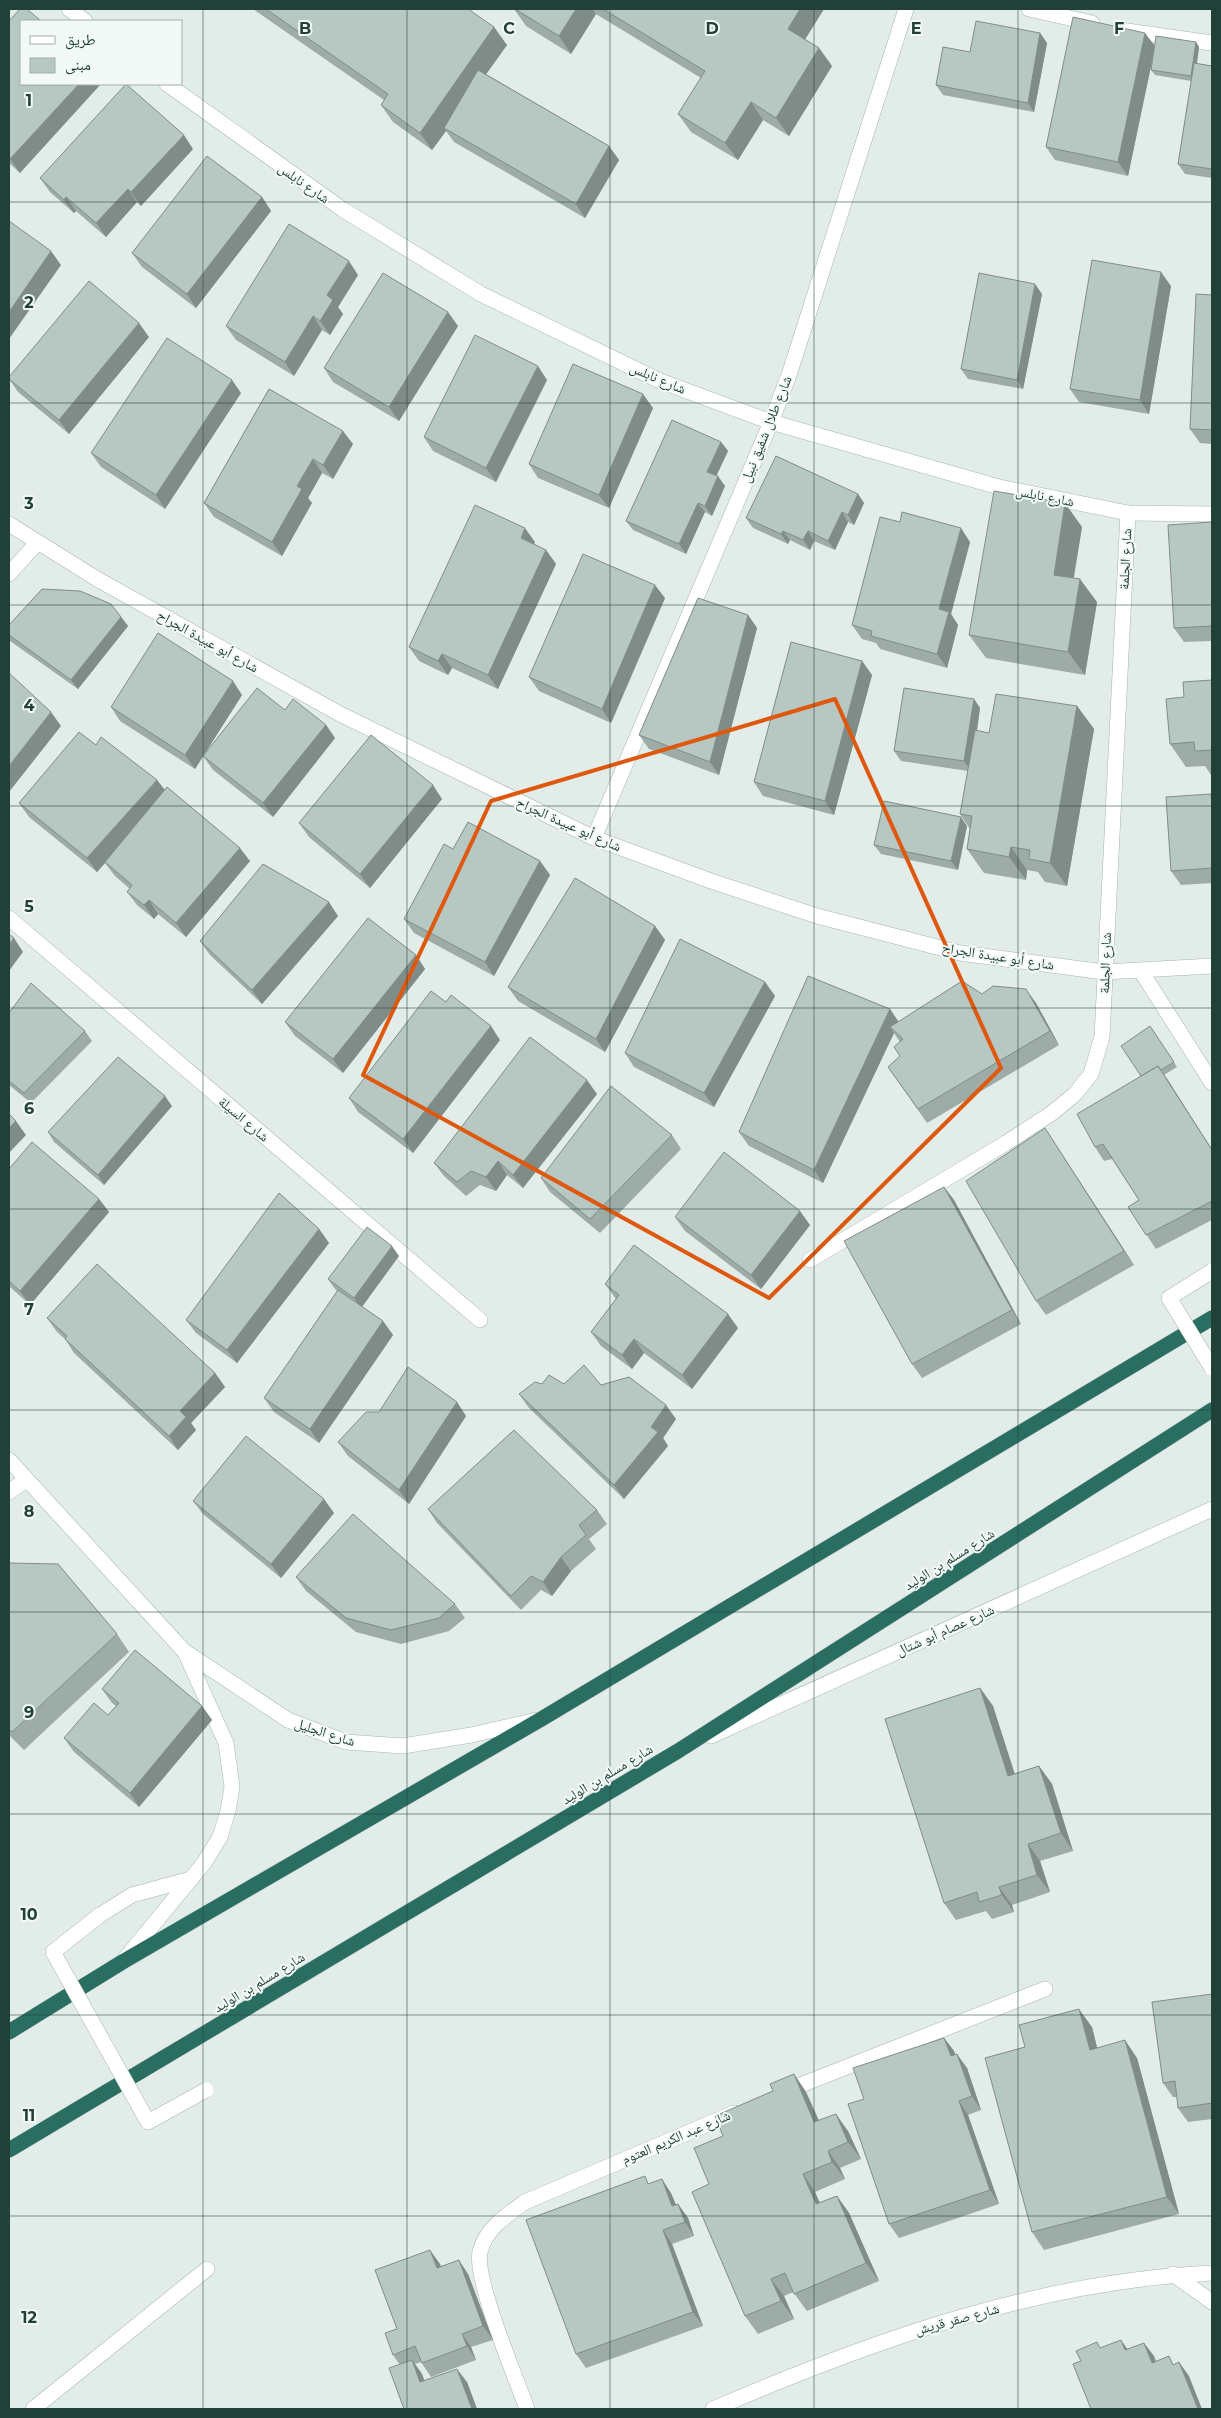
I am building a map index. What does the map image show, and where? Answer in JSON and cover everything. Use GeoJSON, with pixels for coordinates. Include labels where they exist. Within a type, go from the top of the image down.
{"type":"FeatureCollection","features":[{"type":"Feature","properties":{"kind":"highway"},"geometry":{"type":"LineString","coordinates":[[9,2032],[124,1960],[543,1718],[1212,1318]]}},
{"type":"Feature","properties":{"kind":"highway","name":"شارع مسلم بن الوليد"},"geometry":{"type":"LineString","coordinates":[[9,2150],[678,1751],[1212,1410]]}},
{"type":"Feature","properties":{"kind":"street"},"geometry":{"type":"LineString","coordinates":[[69,9],[84,20]]}},
{"type":"Feature","properties":{"kind":"street","name":"شارع طلال شفيق نبيل"},"geometry":{"type":"LineString","coordinates":[[594,838],[789,375],[906,9]]}},
{"type":"Feature","properties":{"kind":"street"},"geometry":{"type":"LineString","coordinates":[[1029,9],[1138,33],[1212,43]]}},
{"type":"Feature","properties":{"kind":"street","name":"شارع نابلس"},"geometry":{"type":"LineString","coordinates":[[168,85],[342,209],[481,294],[660,381],[770,422],[999,487],[1128,513],[1212,514]]}},
{"type":"Feature","properties":{"kind":"street","name":"شارع الجلمة"},"geometry":{"type":"LineString","coordinates":[[810,1260],[1006,1143],[1052,1113],[1074,1094],[1091,1074],[1102,1037],[1128,513]]}},
{"type":"Feature","properties":{"kind":"street","name":"شارع أبو عبيدة الجراح"},"geometry":{"type":"LineString","coordinates":[[9,524],[37,543],[340,714],[594,838],[720,884],[817,916],[960,953],[1104,972],[1212,966]]}},
{"type":"Feature","properties":{"kind":"street"},"geometry":{"type":"LineString","coordinates":[[9,574],[37,543]]}},
{"type":"Feature","properties":{"kind":"street","name":"شارع السيلة"},"geometry":{"type":"LineString","coordinates":[[9,918],[480,1320]]}},
{"type":"Feature","properties":{"kind":"street"},"geometry":{"type":"LineString","coordinates":[[1141,971],[1212,1083]]}},
{"type":"Feature","properties":{"kind":"street"},"geometry":{"type":"LineString","coordinates":[[1212,1271],[1169,1298],[1212,1368]]}},
{"type":"Feature","properties":{"kind":"street","name":"شارع الجليل"},"geometry":{"type":"LineString","coordinates":[[9,1460],[184,1651],[288,1720],[346,1742],[402,1746],[471,1735],[543,1718]]}},
{"type":"Feature","properties":{"kind":"street"},"geometry":{"type":"LineString","coordinates":[[9,1492],[26,1480]]}},
{"type":"Feature","properties":{"kind":"street","name":"شارع عصام أبو شتال"},"geometry":{"type":"LineString","coordinates":[[678,1751],[1212,1509]]}},
{"type":"Feature","properties":{"kind":"street","name":"شارع الجليل"},"geometry":{"type":"LineString","coordinates":[[124,1960],[191,1879],[220,1837],[232,1787],[226,1743],[184,1651]]}},
{"type":"Feature","properties":{"kind":"street"},"geometry":{"type":"LineString","coordinates":[[191,1879],[132,1895],[100,1915],[53,1952],[148,2122],[206,2090]]}},
{"type":"Feature","properties":{"kind":"street"},"geometry":{"type":"LineString","coordinates":[[767,2099],[1045,1989]]}},
{"type":"Feature","properties":{"kind":"street","name":"شارع عبد الكريم العتوم"},"geometry":{"type":"LineString","coordinates":[[526,2409],[482,2280],[480,2252],[493,2228],[507,2214],[526,2202],[749,2107]]}},
{"type":"Feature","properties":{"kind":"street"},"geometry":{"type":"LineString","coordinates":[[33,2409],[207,2269]]}},
{"type":"Feature","properties":{"kind":"street","name":"شارع صقر قريش"},"geometry":{"type":"LineString","coordinates":[[713,2409],[802,2371],[911,2331],[1101,2284],[1174,2274],[1212,2272]]}},
{"type":"Feature","properties":{"kind":"street"},"geometry":{"type":"LineString","coordinates":[[1174,2274],[1212,2302]]}},
{"type":"Feature","properties":{"kind":"highlighted area"},"geometry":{"type":"Polygon","coordinates":[[[835,699],[1001,1068],[769,1298],[363,1075],[491,801],[835,699]]]}},
{"type":"Feature","properties":{"kind":"building"},"geometry":{"type":"Polygon","coordinates":[[[20,9],[27,9],[40,20],[20,20],[20,85],[78,85],[10,159],[9,158],[9,21],[20,9]]]}},
{"type":"Feature","properties":{"kind":"building"},"geometry":{"type":"Polygon","coordinates":[[[266,9],[468,9],[494,27],[420,133],[381,105],[388,94],[266,9]]]}},
{"type":"Feature","properties":{"kind":"building"},"geometry":{"type":"Polygon","coordinates":[[[515,9],[576,9],[559,36],[515,9]]]}},
{"type":"Feature","properties":{"kind":"building"},"geometry":{"type":"Polygon","coordinates":[[[603,9],[800,9],[788,29],[819,48],[776,118],[751,102],[725,143],[678,114],[705,71],[603,9]]]}},
{"type":"Feature","properties":{"kind":"building"},"geometry":{"type":"Polygon","coordinates":[[[1073,17],[1145,33],[1118,162],[1046,147],[1073,17]]]}},
{"type":"Feature","properties":{"kind":"building"},"geometry":{"type":"Polygon","coordinates":[[[976,21],[1040,33],[1028,103],[936,85],[943,47],[970,52],[976,21]]]}},
{"type":"Feature","properties":{"kind":"building"},"geometry":{"type":"Polygon","coordinates":[[[1156,36],[1196,42],[1191,76],[1151,70],[1156,36]]]}},
{"type":"Feature","properties":{"kind":"building"},"geometry":{"type":"Polygon","coordinates":[[[1194,63],[1212,66],[1212,169],[1178,164],[1194,63]]]}},
{"type":"Feature","properties":{"kind":"building"},"geometry":{"type":"Polygon","coordinates":[[[478,70],[609,146],[576,204],[444,128],[478,70]]]}},
{"type":"Feature","properties":{"kind":"building"},"geometry":{"type":"Polygon","coordinates":[[[125,85],[184,135],[131,192],[128,189],[96,223],[66,197],[64,200],[40,178],[125,85]]]}},
{"type":"Feature","properties":{"kind":"building"},"geometry":{"type":"Polygon","coordinates":[[[207,156],[262,197],[187,294],[132,253],[207,156]]]}},
{"type":"Feature","properties":{"kind":"building"},"geometry":{"type":"Polygon","coordinates":[[[9,221],[51,251],[9,312],[9,221]]]}},
{"type":"Feature","properties":{"kind":"building"},"geometry":{"type":"Polygon","coordinates":[[[289,224],[349,261],[327,295],[333,300],[320,321],[313,316],[285,362],[226,326],[289,224]]]}},
{"type":"Feature","properties":{"kind":"building"},"geometry":{"type":"Polygon","coordinates":[[[1092,260],[1161,272],[1140,400],[1070,389],[1092,260]]]}},
{"type":"Feature","properties":{"kind":"building"},"geometry":{"type":"Polygon","coordinates":[[[383,273],[448,312],[389,407],[324,368],[383,273]]]}},
{"type":"Feature","properties":{"kind":"building"},"geometry":{"type":"Polygon","coordinates":[[[979,273],[1035,284],[1017,380],[961,369],[979,273]]]}},
{"type":"Feature","properties":{"kind":"building"},"geometry":{"type":"Polygon","coordinates":[[[89,281],[139,323],[59,420],[9,379],[9,377],[89,281]]]}},
{"type":"Feature","properties":{"kind":"building"},"geometry":{"type":"Polygon","coordinates":[[[1196,294],[1212,295],[1212,430],[1190,429],[1196,294]]]}},
{"type":"Feature","properties":{"kind":"building"},"geometry":{"type":"Polygon","coordinates":[[[475,335],[538,366],[486,468],[424,437],[475,335]]]}},
{"type":"Feature","properties":{"kind":"building"},"geometry":{"type":"Polygon","coordinates":[[[167,338],[232,380],[156,495],[91,453],[167,338]]]}},
{"type":"Feature","properties":{"kind":"building"},"geometry":{"type":"Polygon","coordinates":[[[573,364],[643,394],[599,495],[529,464],[573,364]]]}},
{"type":"Feature","properties":{"kind":"building"},"geometry":{"type":"Polygon","coordinates":[[[269,389],[343,431],[323,465],[313,459],[297,486],[302,489],[272,542],[204,503],[269,389]]]}},
{"type":"Feature","properties":{"kind":"building"},"geometry":{"type":"Polygon","coordinates":[[[672,420],[721,442],[707,472],[718,476],[705,506],[698,503],[679,544],[626,521],[672,420]]]}},
{"type":"Feature","properties":{"kind":"building"},"geometry":{"type":"Polygon","coordinates":[[[776,456],[858,494],[848,515],[842,512],[828,541],[808,531],[803,540],[783,531],[781,534],[746,518],[776,456]]]}},
{"type":"Feature","properties":{"kind":"building"},"geometry":{"type":"Polygon","coordinates":[[[994,491],[1065,503],[1054,575],[1080,579],[1068,652],[969,635],[994,491]]]}},
{"type":"Feature","properties":{"kind":"building"},"geometry":{"type":"Polygon","coordinates":[[[475,505],[525,528],[521,538],[546,550],[488,675],[442,654],[438,661],[409,647],[475,505]]]}},
{"type":"Feature","properties":{"kind":"building"},"geometry":{"type":"Polygon","coordinates":[[[902,512],[961,528],[939,609],[949,612],[937,654],[871,636],[872,631],[852,625],[880,517],[900,522],[902,512]]]}},
{"type":"Feature","properties":{"kind":"building"},"geometry":{"type":"Polygon","coordinates":[[[1212,522],[1212,626],[1174,628],[1168,525],[1212,522]]]}},
{"type":"Feature","properties":{"kind":"building"},"geometry":{"type":"Polygon","coordinates":[[[583,554],[655,585],[602,709],[529,677],[583,554]]]}},
{"type":"Feature","properties":{"kind":"building"},"geometry":{"type":"Polygon","coordinates":[[[42,589],[80,591],[111,604],[121,617],[71,680],[9,635],[9,625],[42,589]]]}},
{"type":"Feature","properties":{"kind":"building"},"geometry":{"type":"Polygon","coordinates":[[[698,598],[748,615],[710,762],[639,735],[698,598]]]}},
{"type":"Feature","properties":{"kind":"building"},"geometry":{"type":"Polygon","coordinates":[[[158,633],[233,681],[185,755],[111,707],[158,633]]]}},
{"type":"Feature","properties":{"kind":"building"},"geometry":{"type":"Polygon","coordinates":[[[791,642],[862,661],[825,801],[754,782],[791,642]]]}},
{"type":"Feature","properties":{"kind":"building"},"geometry":{"type":"Polygon","coordinates":[[[9,673],[51,712],[9,766],[9,673]]]}},
{"type":"Feature","properties":{"kind":"building"},"geometry":{"type":"Polygon","coordinates":[[[1212,680],[1212,750],[1195,751],[1194,742],[1170,744],[1166,699],[1184,697],[1183,682],[1212,680]]]}},
{"type":"Feature","properties":{"kind":"building"},"geometry":{"type":"Polygon","coordinates":[[[257,688],[285,710],[293,699],[326,725],[263,803],[203,756],[257,688]]]}},
{"type":"Feature","properties":{"kind":"building"},"geometry":{"type":"Polygon","coordinates":[[[904,688],[974,699],[964,761],[894,751],[904,688]]]}},
{"type":"Feature","properties":{"kind":"building"},"geometry":{"type":"Polygon","coordinates":[[[996,694],[1077,706],[1050,863],[1029,859],[1030,850],[1011,847],[1009,857],[967,849],[972,816],[960,814],[975,730],[989,733],[996,694]]]}},
{"type":"Feature","properties":{"kind":"building"},"geometry":{"type":"Polygon","coordinates":[[[79,732],[96,745],[101,737],[157,780],[87,858],[19,803],[79,732]]]}},
{"type":"Feature","properties":{"kind":"building"},"geometry":{"type":"Polygon","coordinates":[[[371,735],[433,785],[360,874],[299,823],[371,735]]]}},
{"type":"Feature","properties":{"kind":"building"},"geometry":{"type":"Polygon","coordinates":[[[167,787],[240,848],[176,923],[149,900],[144,905],[127,892],[132,885],[105,862],[167,787]]]}},
{"type":"Feature","properties":{"kind":"building"},"geometry":{"type":"Polygon","coordinates":[[[1211,794],[1212,868],[1171,871],[1166,797],[1211,794]]]}},
{"type":"Feature","properties":{"kind":"building"},"geometry":{"type":"Polygon","coordinates":[[[884,801],[961,817],[951,861],[874,845],[884,801]]]}},
{"type":"Feature","properties":{"kind":"building"},"geometry":{"type":"Polygon","coordinates":[[[468,822],[540,861],[485,962],[404,919],[444,844],[453,849],[468,822]]]}},
{"type":"Feature","properties":{"kind":"building"},"geometry":{"type":"Polygon","coordinates":[[[263,864],[329,902],[252,990],[200,941],[263,864]]]}},
{"type":"Feature","properties":{"kind":"building"},"geometry":{"type":"Polygon","coordinates":[[[575,878],[655,926],[596,1039],[508,987],[575,878]]]}},
{"type":"Feature","properties":{"kind":"building"},"geometry":{"type":"Polygon","coordinates":[[[368,918],[416,955],[333,1059],[285,1022],[368,918]]]}},
{"type":"Feature","properties":{"kind":"building"},"geometry":{"type":"Polygon","coordinates":[[[9,934],[14,938],[9,944],[9,934]]]}},
{"type":"Feature","properties":{"kind":"building"},"geometry":{"type":"Polygon","coordinates":[[[680,939],[765,982],[704,1093],[625,1053],[680,939]]]}},
{"type":"Feature","properties":{"kind":"building"},"geometry":{"type":"Polygon","coordinates":[[[808,976],[890,1009],[814,1170],[739,1132],[808,976]]]}},
{"type":"Feature","properties":{"kind":"building"},"geometry":{"type":"Polygon","coordinates":[[[962,981],[982,994],[993,986],[1026,989],[1050,1031],[918,1109],[888,1067],[900,1056],[894,1047],[903,1039],[890,1027],[962,981]]]}},
{"type":"Feature","properties":{"kind":"building"},"geometry":{"type":"Polygon","coordinates":[[[31,983],[85,1031],[24,1093],[9,1081],[9,1013],[31,983]]]}},
{"type":"Feature","properties":{"kind":"building"},"geometry":{"type":"Polygon","coordinates":[[[431,991],[446,1002],[451,995],[491,1026],[403,1139],[349,1098],[431,991]]]}},
{"type":"Feature","properties":{"kind":"building"},"geometry":{"type":"Polygon","coordinates":[[[1150,1026],[1174,1062],[1161,1070],[1158,1066],[1141,1076],[1121,1046],[1150,1026]]]}},
{"type":"Feature","properties":{"kind":"building"},"geometry":{"type":"Polygon","coordinates":[[[530,1037],[587,1080],[513,1175],[498,1161],[486,1177],[471,1171],[457,1182],[434,1163],[530,1037]]]}},
{"type":"Feature","properties":{"kind":"building"},"geometry":{"type":"Polygon","coordinates":[[[118,1057],[165,1096],[98,1175],[48,1132],[118,1057]]]}},
{"type":"Feature","properties":{"kind":"building"},"geometry":{"type":"Polygon","coordinates":[[[1158,1066],[1212,1150],[1212,1201],[1146,1235],[1128,1207],[1139,1200],[1103,1144],[1095,1147],[1077,1114],[1158,1066]]]}},
{"type":"Feature","properties":{"kind":"building"},"geometry":{"type":"Polygon","coordinates":[[[611,1086],[672,1135],[590,1219],[541,1178],[611,1086]]]}},
{"type":"Feature","properties":{"kind":"building"},"geometry":{"type":"Polygon","coordinates":[[[9,1114],[16,1121],[9,1128],[9,1114]]]}},
{"type":"Feature","properties":{"kind":"building"},"geometry":{"type":"Polygon","coordinates":[[[1045,1128],[1124,1251],[1036,1301],[966,1181],[1045,1128]]]}},
{"type":"Feature","properties":{"kind":"building"},"geometry":{"type":"Polygon","coordinates":[[[32,1142],[99,1199],[20,1291],[9,1281],[9,1169],[32,1142]]]}},
{"type":"Feature","properties":{"kind":"building"},"geometry":{"type":"Polygon","coordinates":[[[724,1152],[800,1211],[751,1275],[675,1217],[724,1152]]]}},
{"type":"Feature","properties":{"kind":"building"},"geometry":{"type":"Polygon","coordinates":[[[944,1187],[1012,1310],[912,1364],[844,1241],[944,1187]]]}},
{"type":"Feature","properties":{"kind":"building"},"geometry":{"type":"Polygon","coordinates":[[[279,1193],[319,1229],[227,1350],[186,1320],[279,1193]]]}},
{"type":"Feature","properties":{"kind":"building"},"geometry":{"type":"Polygon","coordinates":[[[367,1227],[392,1246],[354,1298],[328,1279],[367,1227]]]}},
{"type":"Feature","properties":{"kind":"building"},"geometry":{"type":"Polygon","coordinates":[[[634,1245],[728,1314],[682,1375],[634,1339],[622,1355],[591,1332],[619,1295],[605,1284],[634,1245]]]}},
{"type":"Feature","properties":{"kind":"building"},"geometry":{"type":"Polygon","coordinates":[[[97,1264],[215,1373],[180,1411],[186,1417],[169,1436],[65,1339],[67,1336],[47,1318],[97,1264]]]}},
{"type":"Feature","properties":{"kind":"building"},"geometry":{"type":"Polygon","coordinates":[[[338,1290],[383,1321],[310,1429],[264,1398],[338,1290]]]}},
{"type":"Feature","properties":{"kind":"building"},"geometry":{"type":"Polygon","coordinates":[[[584,1365],[601,1385],[629,1377],[666,1405],[651,1427],[658,1432],[614,1485],[519,1394],[535,1382],[542,1384],[549,1375],[564,1384],[584,1365]]]}},
{"type":"Feature","properties":{"kind":"building"},"geometry":{"type":"Polygon","coordinates":[[[408,1367],[457,1402],[399,1490],[338,1442],[366,1412],[379,1412],[408,1367]]]}},
{"type":"Feature","properties":{"kind":"building"},"geometry":{"type":"Polygon","coordinates":[[[514,1430],[597,1510],[579,1525],[586,1535],[561,1557],[543,1582],[531,1576],[511,1596],[428,1509],[514,1430]]]}},
{"type":"Feature","properties":{"kind":"building"},"geometry":{"type":"Polygon","coordinates":[[[246,1436],[324,1499],[271,1564],[193,1501],[246,1436]]]}},
{"type":"Feature","properties":{"kind":"building"},"geometry":{"type":"Polygon","coordinates":[[[353,1514],[455,1604],[439,1618],[391,1630],[346,1618],[296,1577],[353,1514]]]}},
{"type":"Feature","properties":{"kind":"building"},"geometry":{"type":"Polygon","coordinates":[[[9,1563],[58,1564],[117,1634],[12,1732],[9,1729],[9,1563]]]}},
{"type":"Feature","properties":{"kind":"building"},"geometry":{"type":"Polygon","coordinates":[[[135,1650],[202,1706],[130,1793],[64,1738],[94,1703],[108,1715],[119,1703],[102,1689],[135,1650]]]}},
{"type":"Feature","properties":{"kind":"building"},"geometry":{"type":"Polygon","coordinates":[[[980,1688],[1008,1776],[1039,1766],[1061,1833],[1028,1844],[1037,1875],[999,1887],[1002,1895],[979,1902],[977,1892],[944,1903],[885,1719],[980,1688]]]}},
{"type":"Feature","properties":{"kind":"building"},"geometry":{"type":"Polygon","coordinates":[[[1212,1994],[1212,2103],[1178,2108],[1175,2081],[1163,2083],[1152,2002],[1212,1994]]]}},
{"type":"Feature","properties":{"kind":"building"},"geometry":{"type":"Polygon","coordinates":[[[1079,2009],[1090,2050],[1125,2040],[1167,2197],[1032,2232],[985,2058],[1025,2047],[1019,2025],[1079,2009]]]}},
{"type":"Feature","properties":{"kind":"building"},"geometry":{"type":"Polygon","coordinates":[[[944,2038],[951,2056],[957,2054],[972,2096],[959,2101],[990,2190],[889,2224],[848,2104],[864,2099],[853,2068],[944,2038]]]}},
{"type":"Feature","properties":{"kind":"building"},"geometry":{"type":"Polygon","coordinates":[[[794,2074],[814,2122],[836,2114],[848,2142],[828,2151],[832,2162],[803,2174],[816,2204],[837,2196],[866,2263],[794,2294],[785,2273],[771,2279],[781,2301],[745,2316],[692,2192],[709,2184],[694,2148],[723,2136],[715,2116],[773,2091],[770,2084],[794,2074]]]}},
{"type":"Feature","properties":{"kind":"building"},"geometry":{"type":"Polygon","coordinates":[[[645,2176],[648,2184],[662,2179],[672,2206],[678,2204],[685,2222],[663,2230],[693,2312],[576,2354],[526,2220],[645,2176]]]}},
{"type":"Feature","properties":{"kind":"building"},"geometry":{"type":"Polygon","coordinates":[[[430,2250],[437,2268],[459,2260],[483,2326],[462,2334],[467,2346],[422,2363],[415,2346],[393,2355],[385,2333],[397,2329],[375,2270],[430,2250]]]}},
{"type":"Feature","properties":{"kind":"building"},"geometry":{"type":"Polygon","coordinates":[[[1121,2340],[1125,2350],[1144,2343],[1152,2363],[1169,2356],[1173,2365],[1179,2362],[1198,2409],[1091,2409],[1073,2364],[1081,2361],[1076,2351],[1097,2342],[1100,2348],[1121,2340]]]}},
{"type":"Feature","properties":{"kind":"building"},"geometry":{"type":"Polygon","coordinates":[[[412,2360],[420,2382],[457,2369],[472,2409],[404,2409],[389,2368],[412,2360]]]}}]}
